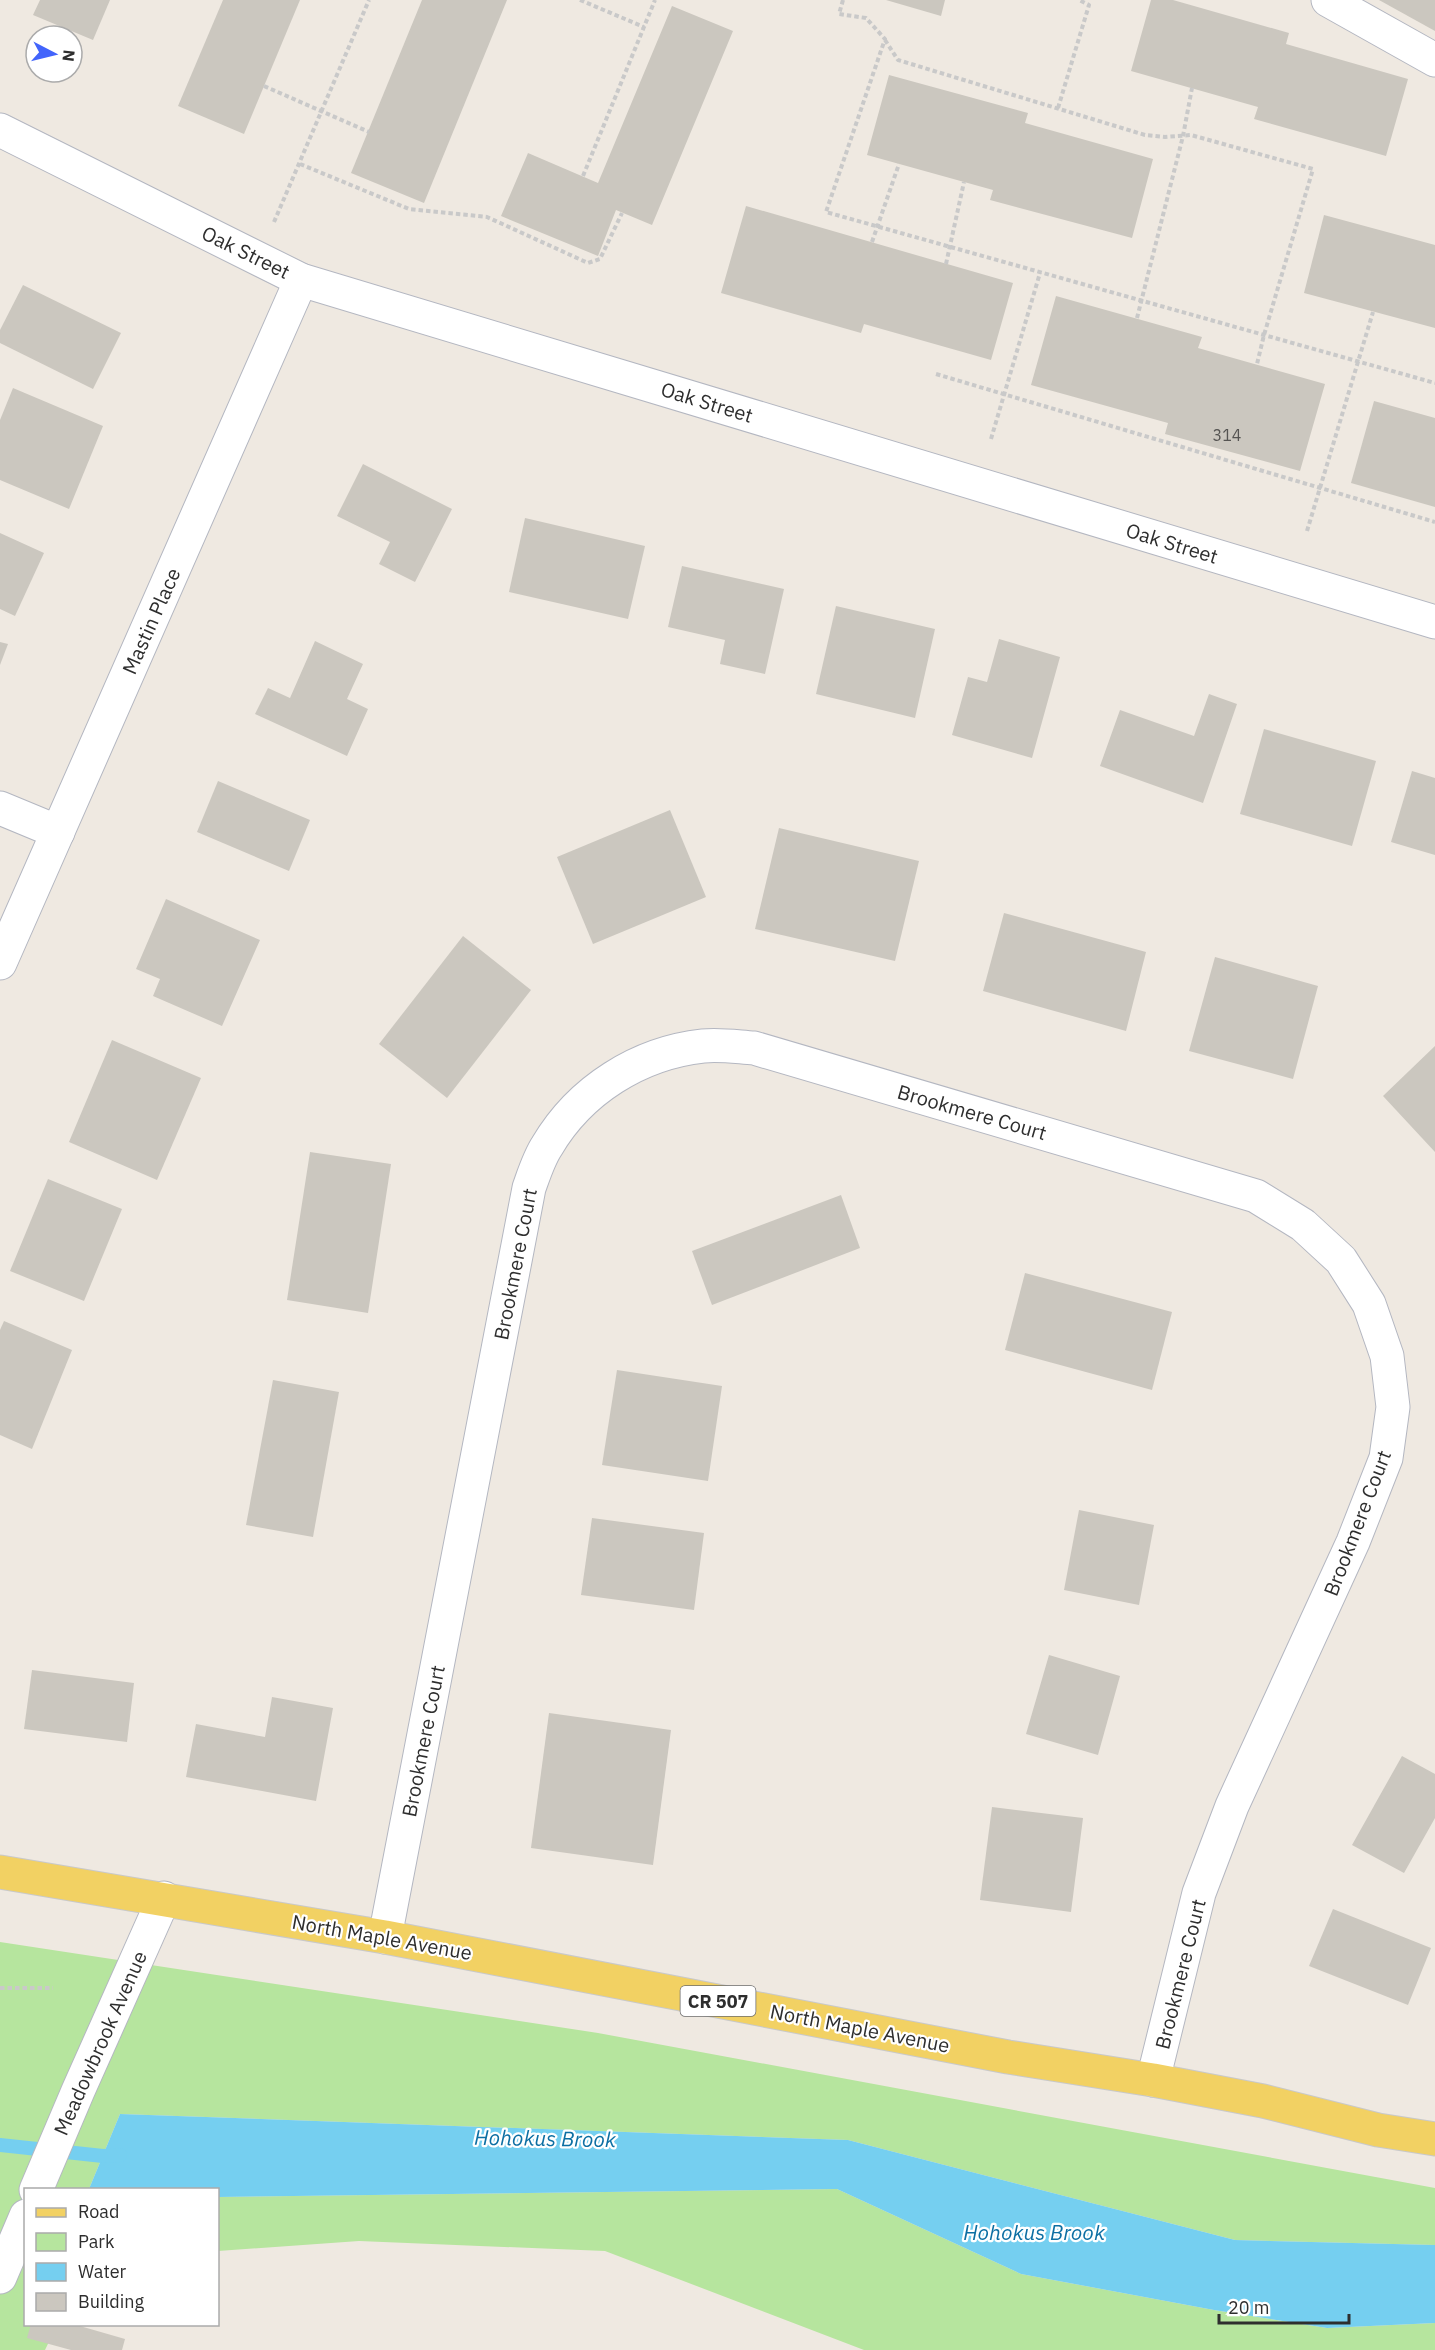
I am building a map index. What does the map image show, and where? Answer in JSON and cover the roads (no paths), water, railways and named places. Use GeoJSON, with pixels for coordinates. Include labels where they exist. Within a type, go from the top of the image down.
{"type":"FeatureCollection","features":[{"type":"Feature","properties":{"kind":"main road","name":"North Maple Avenue"},"geometry":{"type":"LineString","coordinates":[[0,1872],[386,1937],[1008,2057],[1153,2080],[1263,2101],[1378,2130],[1435,2139]]}},
{"type":"Feature","properties":{"kind":"street"},"geometry":{"type":"LineString","coordinates":[[1328,0],[1435,60]]}},
{"type":"Feature","properties":{"kind":"street","name":"Oak Street"},"geometry":{"type":"LineString","coordinates":[[0,130],[302,280],[1435,622]]}},
{"type":"Feature","properties":{"kind":"street","name":"Mastin Place"},"geometry":{"type":"LineString","coordinates":[[0,963],[302,280]]}},
{"type":"Feature","properties":{"kind":"street"},"geometry":{"type":"LineString","coordinates":[[0,808],[58,832]]}},
{"type":"Feature","properties":{"kind":"street","name":"Brookmere Court"},"geometry":{"type":"LineString","coordinates":[[386,1937],[529,1188],[546,1146],[575,1107],[610,1078],[653,1057],[704,1046],[754,1048],[1256,1196],[1304,1225],[1341,1260],[1369,1304],[1387,1356],[1393,1407],[1386,1458],[1353,1542],[1224,1828],[1199,1893],[1153,2080]]}},
{"type":"Feature","properties":{"kind":"street","name":"Meadowbrook Avenue"},"geometry":{"type":"LineString","coordinates":[[37,2188],[164,1898]]}},
{"type":"Feature","properties":{"kind":"street"},"geometry":{"type":"LineString","coordinates":[[0,2277],[24,2221]]}},
{"type":"Feature","properties":{"kind":"water","name":"Hohokus Brook"},"geometry":{"type":"Polygon","coordinates":[[[120,2114],[848,2140],[1235,2240],[1435,2245],[1435,2323],[1327,2328],[1214,2310],[1021,2274],[837,2189],[219,2197],[219,2188],[89,2188],[120,2114]]]}},
{"type":"Feature","properties":{"kind":"waterway","name":"Hohokus Brook"},"geometry":{"type":"LineString","coordinates":[[0,2145],[103,2156],[120,2155]]}}]}
